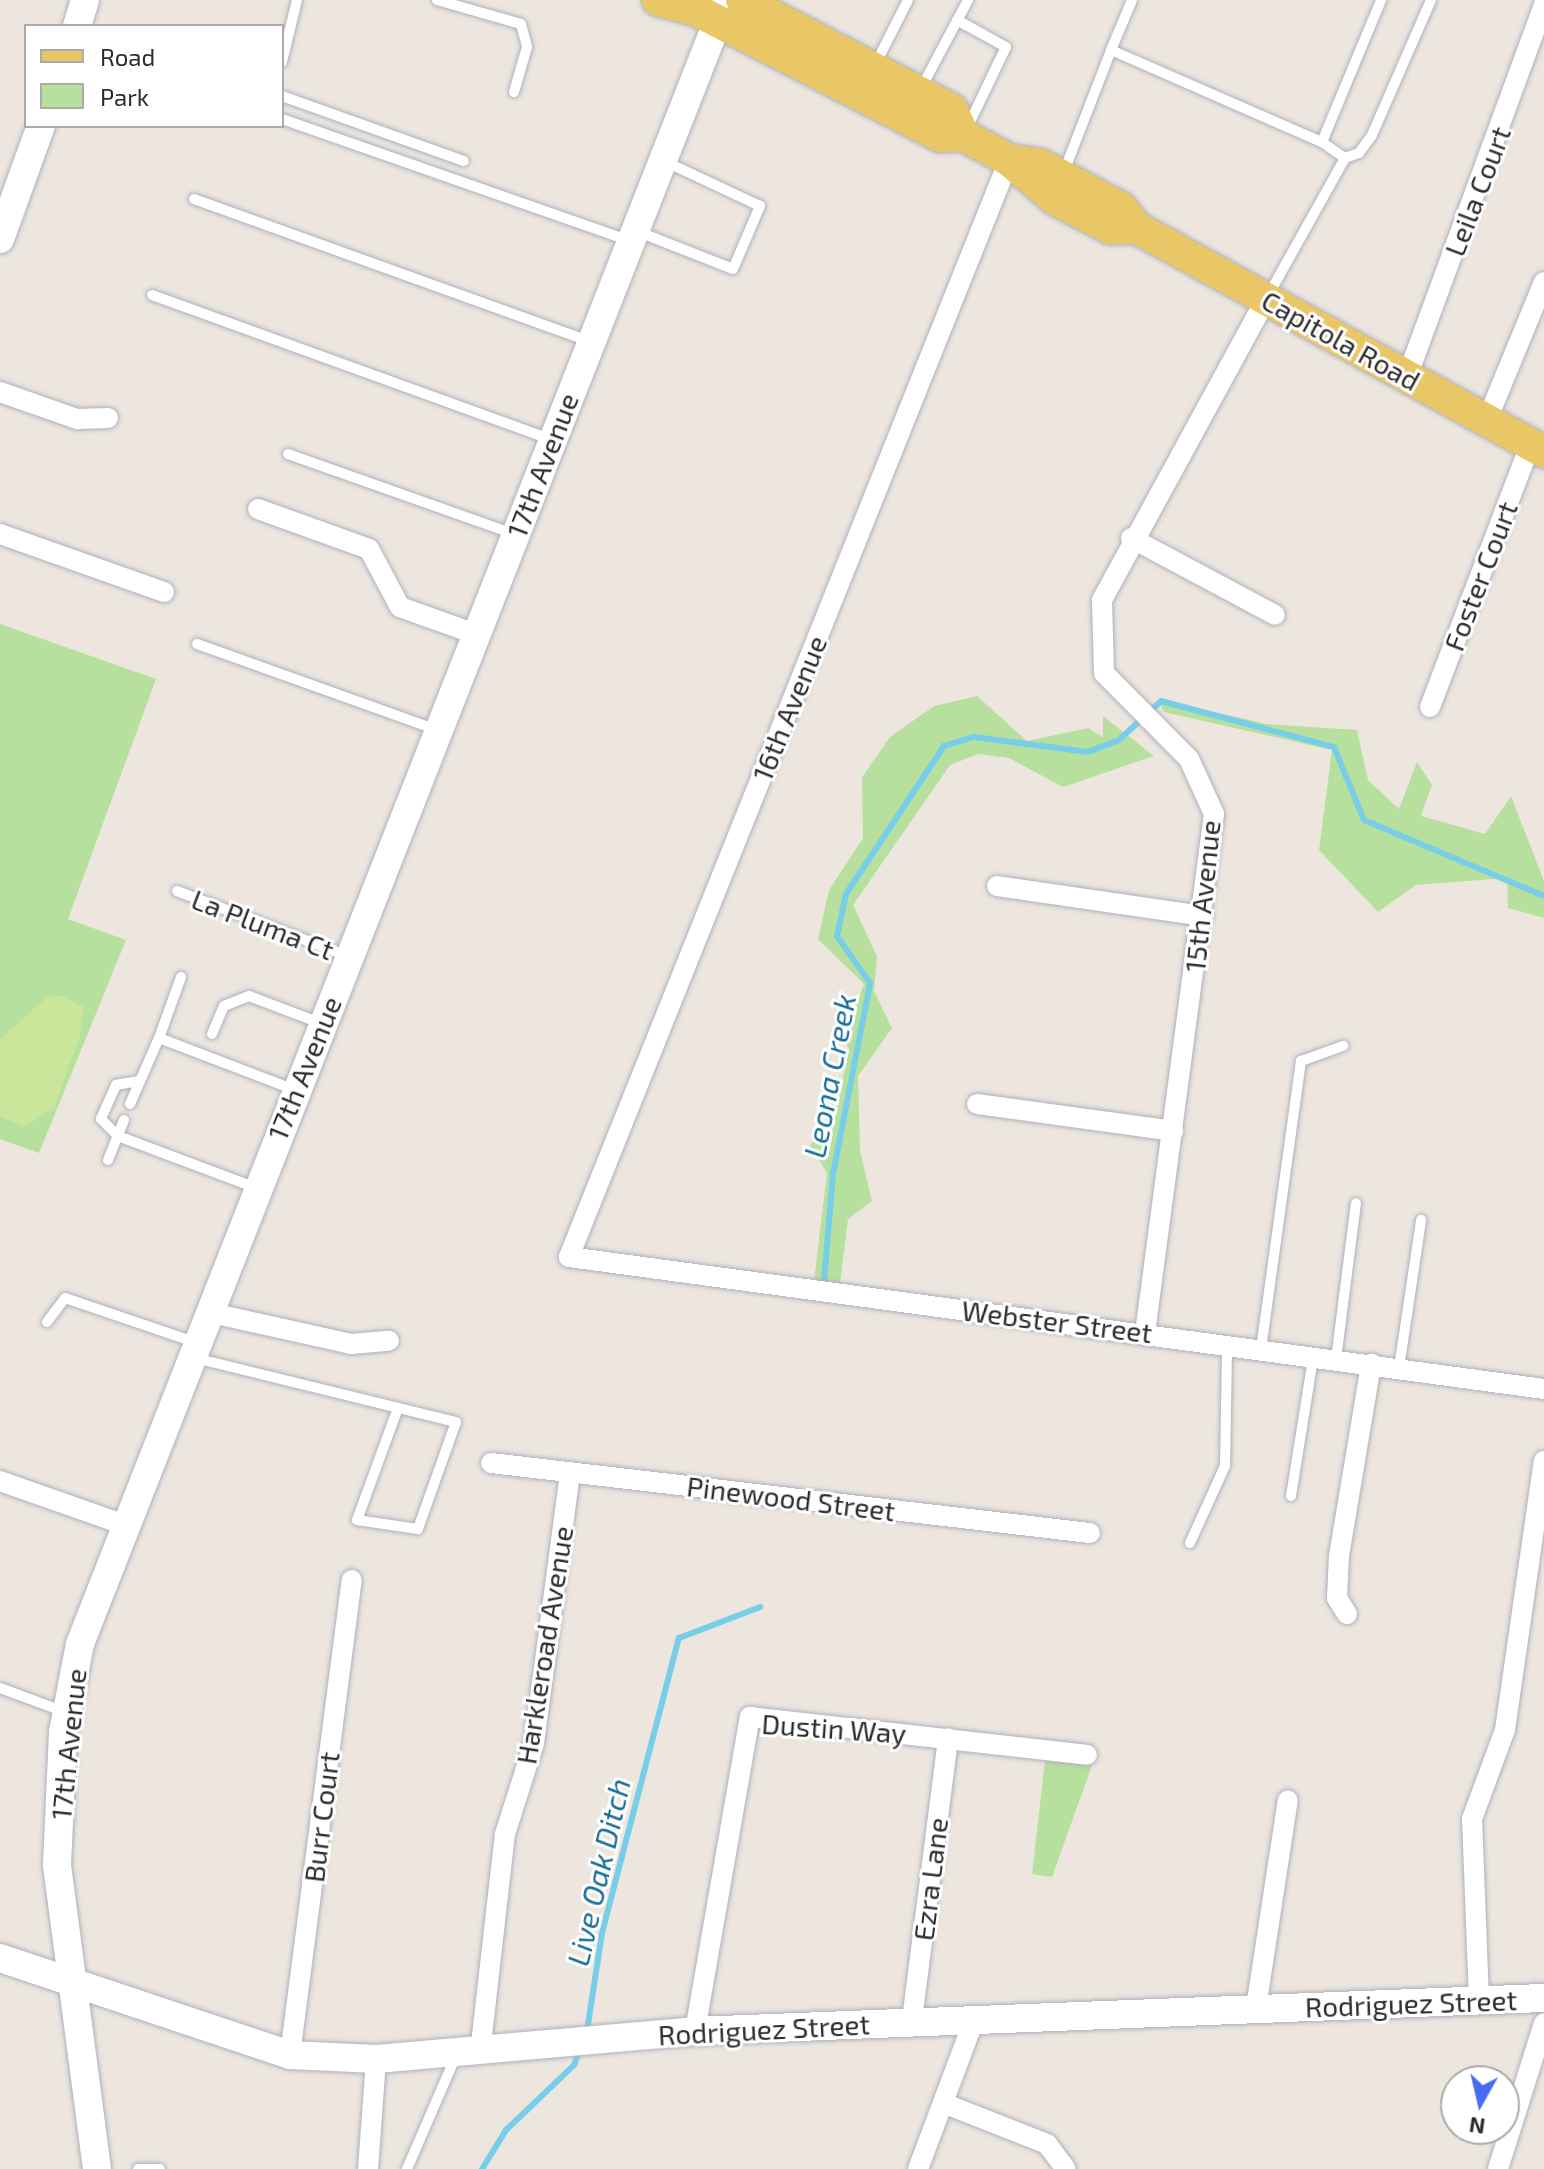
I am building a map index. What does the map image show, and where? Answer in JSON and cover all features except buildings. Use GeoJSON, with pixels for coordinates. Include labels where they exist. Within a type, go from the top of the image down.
{"type":"FeatureCollection","features":[{"type":"Feature","properties":{"kind":"main road"},"geometry":{"type":"LineString","coordinates":[[78,24],[85,0]]}},
{"type":"Feature","properties":{"kind":"main road","name":"Capitola Road"},"geometry":{"type":"LineString","coordinates":[[658,0],[722,11],[940,136],[963,135],[1009,160],[1062,176],[1121,208],[1137,228],[1537,448]]}},
{"type":"Feature","properties":{"kind":"main road","name":"Capitola Road"},"geometry":{"type":"LineString","coordinates":[[742,0],[952,110],[963,135]]}},
{"type":"Feature","properties":{"kind":"main road","name":"17th Avenue"},"geometry":{"type":"LineString","coordinates":[[97,2169],[57,1865],[66,1712],[80,1644],[122,1524],[478,635],[589,341],[722,11]]}},
{"type":"Feature","properties":{"kind":"main road"},"geometry":{"type":"LineString","coordinates":[[0,239],[40,128]]}},
{"type":"Feature","properties":{"kind":"main road","name":"Capitola Road"},"geometry":{"type":"LineString","coordinates":[[1009,160],[1055,199],[1110,228],[1137,228]]}},
{"type":"Feature","properties":{"kind":"main road","name":"Rodriguez Street"},"geometry":{"type":"LineString","coordinates":[[0,1958],[290,2055],[376,2059],[468,2054],[695,2031],[975,2017],[1544,1998]]}},
{"type":"Feature","properties":{"kind":"street","name":"Leila Court"},"geometry":{"type":"LineString","coordinates":[[1407,377],[1544,5]]}},
{"type":"Feature","properties":{"kind":"street","name":"16th Avenue"},"geometry":{"type":"LineString","coordinates":[[569,1257],[1009,160]]}},
{"type":"Feature","properties":{"kind":"street"},"geometry":{"type":"LineString","coordinates":[[1487,420],[1544,282]]}},
{"type":"Feature","properties":{"kind":"street","name":"15th Avenue"},"geometry":{"type":"LineString","coordinates":[[1145,1333],[1203,916],[1214,814],[1189,759],[1133,710],[1104,673],[1102,600],[1131,538],[1266,299]]}},
{"type":"Feature","properties":{"kind":"street"},"geometry":{"type":"LineString","coordinates":[[0,392],[77,419],[108,418]]}},
{"type":"Feature","properties":{"kind":"street","name":"Foster Court"},"geometry":{"type":"LineString","coordinates":[[1430,707],[1537,448]]}},
{"type":"Feature","properties":{"kind":"street"},"geometry":{"type":"LineString","coordinates":[[258,509],[369,549],[400,607],[478,635]]}},
{"type":"Feature","properties":{"kind":"street"},"geometry":{"type":"LineString","coordinates":[[0,534],[164,592]]}},
{"type":"Feature","properties":{"kind":"street"},"geometry":{"type":"LineString","coordinates":[[1131,538],[1275,615]]}},
{"type":"Feature","properties":{"kind":"street"},"geometry":{"type":"LineString","coordinates":[[997,886],[1203,916]]}},
{"type":"Feature","properties":{"kind":"street"},"geometry":{"type":"LineString","coordinates":[[977,1104],[1173,1131]]}},
{"type":"Feature","properties":{"kind":"street","name":"Webster Street"},"geometry":{"type":"LineString","coordinates":[[569,1257],[1544,1389]]}},
{"type":"Feature","properties":{"kind":"street"},"geometry":{"type":"LineString","coordinates":[[207,1312],[351,1344],[389,1341]]}},
{"type":"Feature","properties":{"kind":"street"},"geometry":{"type":"LineString","coordinates":[[1347,1614],[1337,1598],[1339,1556],[1371,1364]]}},
{"type":"Feature","properties":{"kind":"street"},"geometry":{"type":"LineString","coordinates":[[1479,2000],[1472,1819],[1505,1730],[1544,1461]]}},
{"type":"Feature","properties":{"kind":"street","name":"Pinewood Street"},"geometry":{"type":"LineString","coordinates":[[491,1463],[1090,1533]]}},
{"type":"Feature","properties":{"kind":"street","name":"Harkleroad Avenue"},"geometry":{"type":"LineString","coordinates":[[468,2054],[505,1834],[534,1743],[570,1472]]}},
{"type":"Feature","properties":{"kind":"street"},"geometry":{"type":"LineString","coordinates":[[0,1481],[122,1524]]}},
{"type":"Feature","properties":{"kind":"street","name":"Burr Court"},"geometry":{"type":"LineString","coordinates":[[290,2055],[352,1580]]}},
{"type":"Feature","properties":{"kind":"street","name":"Dustin Way"},"geometry":{"type":"LineString","coordinates":[[695,2031],[750,1717],[1087,1755]]}},
{"type":"Feature","properties":{"kind":"street","name":"Ezra Lane"},"geometry":{"type":"LineString","coordinates":[[912,2020],[948,1738]]}},
{"type":"Feature","properties":{"kind":"street"},"geometry":{"type":"LineString","coordinates":[[1256,2008],[1288,1800]]}},
{"type":"Feature","properties":{"kind":"street"},"geometry":{"type":"LineString","coordinates":[[918,2169],[975,2017]]}},
{"type":"Feature","properties":{"kind":"street"},"geometry":{"type":"LineString","coordinates":[[1498,2169],[1544,2023]]}},
{"type":"Feature","properties":{"kind":"street"},"geometry":{"type":"LineString","coordinates":[[368,2169],[376,2059]]}},
{"type":"Feature","properties":{"kind":"street"},"geometry":{"type":"LineString","coordinates":[[943,2103],[1047,2144],[1066,2169]]}},
{"type":"Feature","properties":{"kind":"lane"},"geometry":{"type":"LineString","coordinates":[[284,54],[297,0]]}},
{"type":"Feature","properties":{"kind":"lane"},"geometry":{"type":"LineString","coordinates":[[437,0],[521,24],[527,47],[514,92]]}},
{"type":"Feature","properties":{"kind":"lane"},"geometry":{"type":"LineString","coordinates":[[873,69],[908,0]]}},
{"type":"Feature","properties":{"kind":"lane"},"geometry":{"type":"LineString","coordinates":[[919,93],[968,0]]}},
{"type":"Feature","properties":{"kind":"lane"},"geometry":{"type":"LineString","coordinates":[[1062,176],[1132,0]]}},
{"type":"Feature","properties":{"kind":"lane"},"geometry":{"type":"LineString","coordinates":[[1322,142],[1381,0]]}},
{"type":"Feature","properties":{"kind":"lane"},"geometry":{"type":"LineString","coordinates":[[1266,299],[1345,158],[1359,153],[1372,135],[1431,0]]}},
{"type":"Feature","properties":{"kind":"lane"},"geometry":{"type":"LineString","coordinates":[[957,20],[1006,47],[963,135]]}},
{"type":"Feature","properties":{"kind":"lane"},"geometry":{"type":"LineString","coordinates":[[1111,50],[1322,142],[1345,158]]}},
{"type":"Feature","properties":{"kind":"lane"},"geometry":{"type":"LineString","coordinates":[[284,97],[464,161]]}},
{"type":"Feature","properties":{"kind":"lane"},"geometry":{"type":"LineString","coordinates":[[284,120],[733,269],[760,206],[662,160]]}},
{"type":"Feature","properties":{"kind":"lane"},"geometry":{"type":"LineString","coordinates":[[194,199],[589,341]]}},
{"type":"Feature","properties":{"kind":"lane"},"geometry":{"type":"LineString","coordinates":[[152,295],[552,439]]}},
{"type":"Feature","properties":{"kind":"lane"},"geometry":{"type":"LineString","coordinates":[[288,454],[515,534]]}},
{"type":"Feature","properties":{"kind":"lane"},"geometry":{"type":"LineString","coordinates":[[197,644],[438,731]]}},
{"type":"Feature","properties":{"kind":"lane","name":"La Pluma Ct"},"geometry":{"type":"LineString","coordinates":[[177,891],[349,957]]}},
{"type":"Feature","properties":{"kind":"lane"},"geometry":{"type":"LineString","coordinates":[[130,1104],[181,977]]}},
{"type":"Feature","properties":{"kind":"lane"},"geometry":{"type":"LineString","coordinates":[[212,1034],[224,1006],[249,996],[322,1023]]}},
{"type":"Feature","properties":{"kind":"lane"},"geometry":{"type":"LineString","coordinates":[[159,1038],[295,1090]]}},
{"type":"Feature","properties":{"kind":"lane"},"geometry":{"type":"LineString","coordinates":[[1261,1349],[1301,1061],[1343,1046]]}},
{"type":"Feature","properties":{"kind":"lane"},"geometry":{"type":"LineString","coordinates":[[140,1081],[116,1085],[101,1119],[118,1136],[256,1188]]}},
{"type":"Feature","properties":{"kind":"lane"},"geometry":{"type":"LineString","coordinates":[[108,1160],[124,1120]]}},
{"type":"Feature","properties":{"kind":"lane"},"geometry":{"type":"LineString","coordinates":[[1336,1359],[1356,1203]]}},
{"type":"Feature","properties":{"kind":"lane"},"geometry":{"type":"LineString","coordinates":[[1399,1368],[1421,1220]]}},
{"type":"Feature","properties":{"kind":"lane"},"geometry":{"type":"LineString","coordinates":[[47,1322],[65,1298],[192,1349],[456,1422],[418,1529],[357,1520],[398,1408]]}},
{"type":"Feature","properties":{"kind":"lane"},"geometry":{"type":"LineString","coordinates":[[1190,1543],[1225,1466],[1227,1344]]}},
{"type":"Feature","properties":{"kind":"lane"},"geometry":{"type":"LineString","coordinates":[[1291,1496],[1313,1356]]}},
{"type":"Feature","properties":{"kind":"lane"},"geometry":{"type":"LineString","coordinates":[[0,1688],[66,1712]]}},
{"type":"Feature","properties":{"kind":"lane"},"geometry":{"type":"LineString","coordinates":[[407,2169],[436,2088],[468,2054]]}},
{"type":"Feature","properties":{"kind":"lane"},"geometry":{"type":"LineString","coordinates":[[138,2169],[160,2169]]}},
{"type":"Feature","properties":{"kind":"green space"},"geometry":{"type":"Polygon","coordinates":[[[0,624],[156,679],[68,919],[126,940],[39,1153],[0,1139],[0,624]]]}},
{"type":"Feature","properties":{"kind":"green space"},"geometry":{"type":"Polygon","coordinates":[[[977,696],[1027,741],[1088,728],[1103,737],[1103,716],[1154,756],[1063,787],[1009,758],[978,754],[950,765],[853,905],[877,956],[874,991],[892,1028],[858,1076],[860,1151],[872,1201],[848,1219],[840,1284],[814,1281],[827,1173],[810,1145],[834,1120],[849,1049],[843,1039],[864,984],[818,939],[829,890],[863,838],[862,777],[890,737],[934,706],[977,696]]]}},
{"type":"Feature","properties":{"kind":"green space"},"geometry":{"type":"Polygon","coordinates":[[[1158,699],[1267,724],[1357,730],[1368,780],[1399,809],[1417,762],[1432,785],[1421,816],[1485,834],[1511,796],[1544,881],[1544,918],[1508,908],[1507,878],[1416,885],[1378,912],[1319,850],[1332,750],[1164,712],[1158,699]]]}},
{"type":"Feature","properties":{"kind":"green space"},"geometry":{"type":"Polygon","coordinates":[[[63,996],[83,1007],[80,1036],[54,1108],[24,1127],[0,1116],[0,1039],[47,997],[63,996]]]}},
{"type":"Feature","properties":{"kind":"green space"},"geometry":{"type":"Polygon","coordinates":[[[1046,1752],[1095,1757],[1052,1877],[1032,1874],[1046,1752]]]}},
{"type":"Feature","properties":{"kind":"waterway","name":"Leona Creek"},"geometry":{"type":"LineString","coordinates":[[824,1281],[833,1174],[870,983],[837,936],[846,894],[944,746],[974,737],[1088,752],[1119,740],[1161,701],[1334,747],[1364,820],[1544,896]]}},
{"type":"Feature","properties":{"kind":"waterway","name":"Live Oak Ditch"},"geometry":{"type":"LineString","coordinates":[[587,2031],[602,1933],[679,1638],[760,1607]]}},
{"type":"Feature","properties":{"kind":"waterway","name":"Live Oak Ditch"},"geometry":{"type":"LineString","coordinates":[[482,2169],[506,2130],[574,2065],[580,2049]]}}]}
